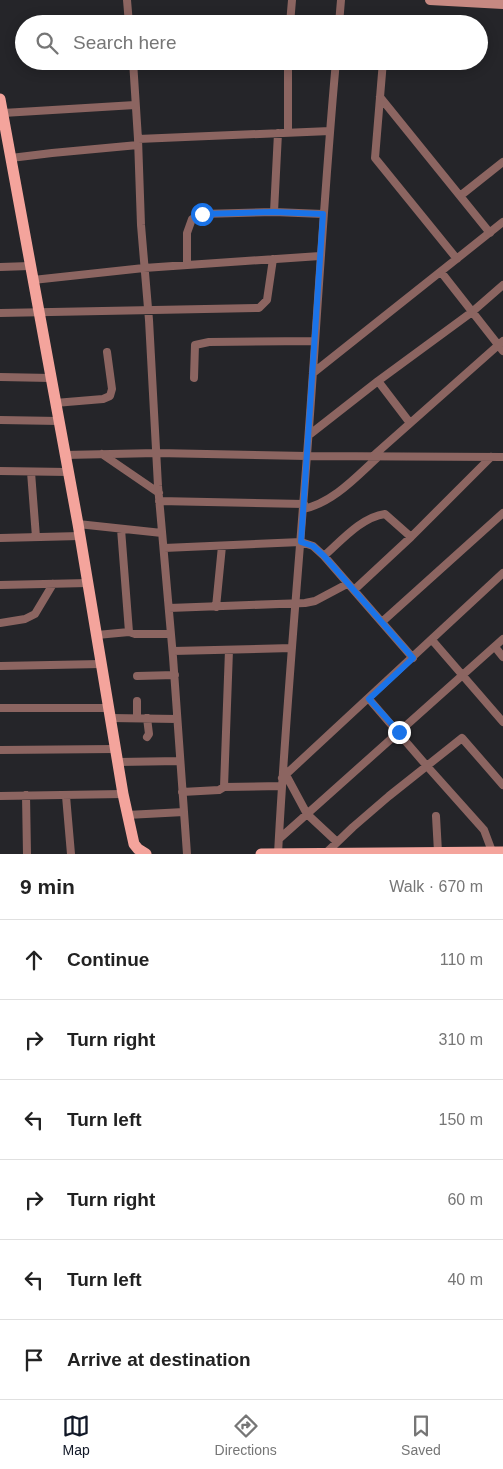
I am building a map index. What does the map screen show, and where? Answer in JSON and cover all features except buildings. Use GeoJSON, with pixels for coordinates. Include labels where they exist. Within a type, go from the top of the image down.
{"type":"FeatureCollection","features":[{"type":"Feature","properties":{"kind":"main road"},"geometry":{"type":"LineString","coordinates":[[0,99],[3,128],[11,158],[79,530],[133,850],[146,854]]}},
{"type":"Feature","properties":{"kind":"main road"},"geometry":{"type":"LineString","coordinates":[[261,854],[333,851],[380,854],[496,852]]}},
{"type":"Feature","properties":{"kind":"street"},"geometry":{"type":"LineString","coordinates":[[127,0],[128,15]]}},
{"type":"Feature","properties":{"kind":"street"},"geometry":{"type":"LineString","coordinates":[[291,15],[292,0]]}},
{"type":"Feature","properties":{"kind":"street"},"geometry":{"type":"LineString","coordinates":[[340,15],[341,0]]}},
{"type":"Feature","properties":{"kind":"street"},"geometry":{"type":"LineString","coordinates":[[430,0],[503,4]]}},
{"type":"Feature","properties":{"kind":"street"},"geometry":{"type":"LineString","coordinates":[[133,70],[159,497],[172,634],[187,854]]}},
{"type":"Feature","properties":{"kind":"street"},"geometry":{"type":"LineString","coordinates":[[288,70],[288,132]]}},
{"type":"Feature","properties":{"kind":"street"},"geometry":{"type":"LineString","coordinates":[[278,854],[295,603],[304,507],[323,214],[335,70]]}},
{"type":"Feature","properties":{"kind":"street"},"geometry":{"type":"LineString","coordinates":[[383,70],[375,158],[458,259]]}},
{"type":"Feature","properties":{"kind":"street"},"geometry":{"type":"LineString","coordinates":[[380,97],[490,233]]}},
{"type":"Feature","properties":{"kind":"street"},"geometry":{"type":"LineString","coordinates":[[3,114],[135,105]]}},
{"type":"Feature","properties":{"kind":"street"},"geometry":{"type":"LineString","coordinates":[[11,158],[138,142],[330,131]]}},
{"type":"Feature","properties":{"kind":"street"},"geometry":{"type":"LineString","coordinates":[[274,212],[278,133]]}},
{"type":"Feature","properties":{"kind":"street"},"geometry":{"type":"LineString","coordinates":[[460,196],[503,162]]}},
{"type":"Feature","properties":{"kind":"street"},"geometry":{"type":"LineString","coordinates":[[187,264],[188,233],[192,219],[202,214],[274,212],[323,214]]}},
{"type":"Feature","properties":{"kind":"street"},"geometry":{"type":"LineString","coordinates":[[313,373],[503,222]]}},
{"type":"Feature","properties":{"kind":"street"},"geometry":{"type":"LineString","coordinates":[[33,280],[187,264],[320,256]]}},
{"type":"Feature","properties":{"kind":"street"},"geometry":{"type":"LineString","coordinates":[[0,313],[260,308],[266,300],[273,259]]}},
{"type":"Feature","properties":{"kind":"street"},"geometry":{"type":"LineString","coordinates":[[0,266],[30,266]]}},
{"type":"Feature","properties":{"kind":"street"},"geometry":{"type":"LineString","coordinates":[[102,454],[159,497],[311,507],[332,496],[358,475],[410,423],[501,346],[441,272]]}},
{"type":"Feature","properties":{"kind":"street"},"geometry":{"type":"LineString","coordinates":[[309,435],[472,312],[503,285]]}},
{"type":"Feature","properties":{"kind":"street"},"geometry":{"type":"LineString","coordinates":[[194,378],[195,345],[209,342],[315,341]]}},
{"type":"Feature","properties":{"kind":"street"},"geometry":{"type":"LineString","coordinates":[[55,403],[104,399],[110,396],[112,390],[107,352]]}},
{"type":"Feature","properties":{"kind":"street"},"geometry":{"type":"LineString","coordinates":[[0,378],[51,378]]}},
{"type":"Feature","properties":{"kind":"street"},"geometry":{"type":"LineString","coordinates":[[378,382],[410,423]]}},
{"type":"Feature","properties":{"kind":"street"},"geometry":{"type":"LineString","coordinates":[[0,420],[59,421]]}},
{"type":"Feature","properties":{"kind":"street"},"geometry":{"type":"LineString","coordinates":[[65,455],[157,453],[503,457]]}},
{"type":"Feature","properties":{"kind":"street"},"geometry":{"type":"LineString","coordinates":[[354,590],[411,537],[491,457]]}},
{"type":"Feature","properties":{"kind":"street"},"geometry":{"type":"LineString","coordinates":[[0,471],[68,472]]}},
{"type":"Feature","properties":{"kind":"street"},"geometry":{"type":"LineString","coordinates":[[31,472],[36,537]]}},
{"type":"Feature","properties":{"kind":"street"},"geometry":{"type":"LineString","coordinates":[[382,622],[503,513]]}},
{"type":"Feature","properties":{"kind":"street"},"geometry":{"type":"LineString","coordinates":[[324,556],[374,515],[385,514],[411,537]]}},
{"type":"Feature","properties":{"kind":"street"},"geometry":{"type":"LineString","coordinates":[[0,538],[36,537],[79,530],[121,529],[162,533]]}},
{"type":"Feature","properties":{"kind":"street"},"geometry":{"type":"LineString","coordinates":[[121,529],[129,632]]}},
{"type":"Feature","properties":{"kind":"street"},"geometry":{"type":"LineString","coordinates":[[164,548],[301,542],[313,546],[324,556],[413,658]]}},
{"type":"Feature","properties":{"kind":"street"},"geometry":{"type":"LineString","coordinates":[[216,607],[222,546]]}},
{"type":"Feature","properties":{"kind":"street"},"geometry":{"type":"LineString","coordinates":[[182,792],[219,790],[224,787],[283,780],[503,573]]}},
{"type":"Feature","properties":{"kind":"street"},"geometry":{"type":"LineString","coordinates":[[0,623],[25,619],[34,614],[53,584]]}},
{"type":"Feature","properties":{"kind":"street"},"geometry":{"type":"LineString","coordinates":[[0,585],[88,584]]}},
{"type":"Feature","properties":{"kind":"street"},"geometry":{"type":"LineString","coordinates":[[169,608],[315,601],[347,584]]}},
{"type":"Feature","properties":{"kind":"street"},"geometry":{"type":"LineString","coordinates":[[97,636],[129,632],[135,634],[172,634]]}},
{"type":"Feature","properties":{"kind":"street"},"geometry":{"type":"LineString","coordinates":[[279,839],[503,639]]}},
{"type":"Feature","properties":{"kind":"street"},"geometry":{"type":"LineString","coordinates":[[432,640],[503,722]]}},
{"type":"Feature","properties":{"kind":"street"},"geometry":{"type":"LineString","coordinates":[[495,647],[503,656]]}},
{"type":"Feature","properties":{"kind":"street"},"geometry":{"type":"LineString","coordinates":[[173,651],[292,648]]}},
{"type":"Feature","properties":{"kind":"street"},"geometry":{"type":"LineString","coordinates":[[224,787],[229,650]]}},
{"type":"Feature","properties":{"kind":"street"},"geometry":{"type":"LineString","coordinates":[[0,666],[102,664]]}},
{"type":"Feature","properties":{"kind":"street"},"geometry":{"type":"LineString","coordinates":[[136,676],[174,675]]}},
{"type":"Feature","properties":{"kind":"street"},"geometry":{"type":"LineString","coordinates":[[369,699],[484,830],[496,852]]}},
{"type":"Feature","properties":{"kind":"street"},"geometry":{"type":"LineString","coordinates":[[137,701],[137,718]]}},
{"type":"Feature","properties":{"kind":"street"},"geometry":{"type":"LineString","coordinates":[[0,708],[110,713],[137,718],[158,718],[161,720],[177,719]]}},
{"type":"Feature","properties":{"kind":"street"},"geometry":{"type":"LineString","coordinates":[[146,718],[149,734],[147,737]]}},
{"type":"Feature","properties":{"kind":"street"},"geometry":{"type":"LineString","coordinates":[[283,780],[333,851],[426,765],[462,738],[503,785]]}},
{"type":"Feature","properties":{"kind":"street"},"geometry":{"type":"LineString","coordinates":[[0,750],[115,749]]}},
{"type":"Feature","properties":{"kind":"street"},"geometry":{"type":"LineString","coordinates":[[118,762],[180,761]]}},
{"type":"Feature","properties":{"kind":"street"},"geometry":{"type":"LineString","coordinates":[[0,796],[123,794]]}},
{"type":"Feature","properties":{"kind":"street"},"geometry":{"type":"LineString","coordinates":[[26,795],[27,854]]}},
{"type":"Feature","properties":{"kind":"street"},"geometry":{"type":"LineString","coordinates":[[66,796],[71,854]]}},
{"type":"Feature","properties":{"kind":"street"},"geometry":{"type":"LineString","coordinates":[[127,815],[184,812]]}},
{"type":"Feature","properties":{"kind":"street"},"geometry":{"type":"LineString","coordinates":[[436,816],[438,852]]}},
{"type":"Feature","properties":{"kind":"route"},"geometry":{"type":"LineString","coordinates":[[202,214],[274,212],[323,214],[301,542],[318,549],[413,658],[369,699],[399,732]]}}]}
